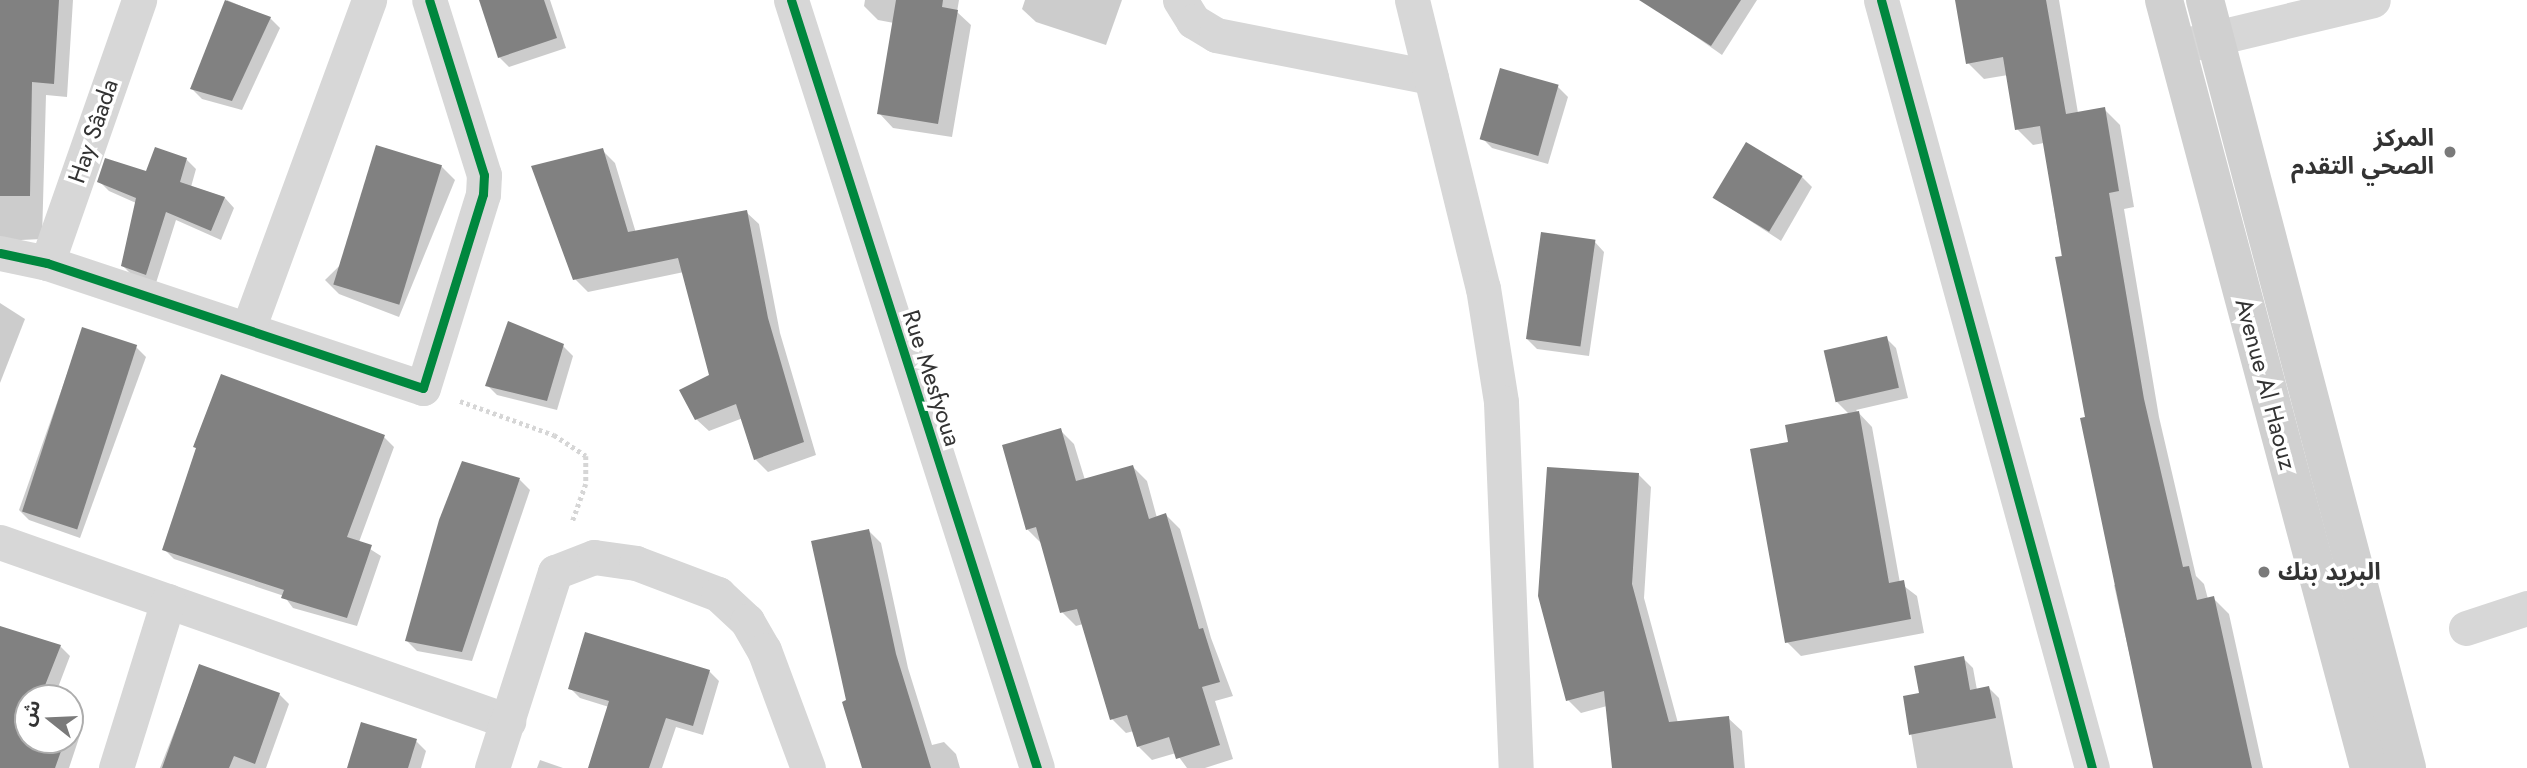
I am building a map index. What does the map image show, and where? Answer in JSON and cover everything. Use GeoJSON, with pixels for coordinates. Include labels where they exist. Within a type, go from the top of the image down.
{"type":"FeatureCollection","features":[{"type":"Feature","properties":{"kind":"main road","name":"Avenue Al Haouz"},"geometry":{"type":"LineString","coordinates":[[2164,0],[2369,768]]}},
{"type":"Feature","properties":{"kind":"main road","name":"Avenue Al Haouz"},"geometry":{"type":"LineString","coordinates":[[2205,0],[2407,768]]}},
{"type":"Feature","properties":{"kind":"street","name":"Hay Sâada"},"geometry":{"type":"LineString","coordinates":[[47,262],[139,0]]}},
{"type":"Feature","properties":{"kind":"street"},"geometry":{"type":"LineString","coordinates":[[248,329],[369,0]]}},
{"type":"Feature","properties":{"kind":"street"},"geometry":{"type":"LineString","coordinates":[[0,253],[47,262],[423,388],[483,194],[484,175],[429,0]]}},
{"type":"Feature","properties":{"kind":"street","name":"Rue Mesfyoua"},"geometry":{"type":"LineString","coordinates":[[791,0],[1037,768]]}},
{"type":"Feature","properties":{"kind":"street"},"geometry":{"type":"LineString","coordinates":[[1180,0],[1193,21],[1216,35],[1431,77]]}},
{"type":"Feature","properties":{"kind":"street"},"geometry":{"type":"LineString","coordinates":[[1412,0],[1483,288],[1501,402],[1519,765]]}},
{"type":"Feature","properties":{"kind":"street"},"geometry":{"type":"LineString","coordinates":[[1881,0],[2092,768]]}},
{"type":"Feature","properties":{"kind":"street"},"geometry":{"type":"LineString","coordinates":[[2176,47],[2373,0]]}},
{"type":"Feature","properties":{"kind":"street"},"geometry":{"type":"LineString","coordinates":[[0,542],[508,721]]}},
{"type":"Feature","properties":{"kind":"street"},"geometry":{"type":"LineString","coordinates":[[492,768],[555,572],[594,557],[636,563],[718,594],[747,621],[764,650],[808,768]]}},
{"type":"Feature","properties":{"kind":"street"},"geometry":{"type":"LineString","coordinates":[[116,768],[168,601]]}},
{"type":"Feature","properties":{"kind":"street"},"geometry":{"type":"LineString","coordinates":[[2466,628],[2527,608]]}},
{"type":"Feature","properties":{"kind":"path"},"geometry":{"type":"LineString","coordinates":[[423,388],[554,435],[586,456],[586,484],[555,572]]}},
{"type":"Feature","properties":{"kind":"building"},"geometry":{"type":"Polygon","coordinates":[[[0,0],[59,0],[54,84],[32,82],[30,196],[0,196],[0,0]]]}},
{"type":"Feature","properties":{"kind":"building"},"geometry":{"type":"Polygon","coordinates":[[[225,0],[271,17],[232,101],[190,89],[225,0]]]}},
{"type":"Feature","properties":{"kind":"building"},"geometry":{"type":"Polygon","coordinates":[[[479,0],[544,0],[557,38],[498,58],[479,0]]]}},
{"type":"Feature","properties":{"kind":"building"},"geometry":{"type":"Polygon","coordinates":[[[896,0],[943,0],[942,7],[958,10],[938,124],[877,114],[896,0]]]}},
{"type":"Feature","properties":{"kind":"building"},"geometry":{"type":"Polygon","coordinates":[[[1639,0],[1741,0],[1711,46],[1639,0]]]}},
{"type":"Feature","properties":{"kind":"building"},"geometry":{"type":"Polygon","coordinates":[[[1955,0],[2046,0],[2066,114],[2105,107],[2119,191],[2109,193],[2144,399],[2183,567],[2189,566],[2197,600],[2214,596],[2252,768],[2153,768],[2080,418],[2085,417],[2055,257],[2062,256],[2040,126],[2015,130],[2003,57],[1966,64],[1955,0]]]}},
{"type":"Feature","properties":{"kind":"building"},"geometry":{"type":"Polygon","coordinates":[[[1500,68],[1559,85],[1538,156],[1480,139],[1500,68]]]}},
{"type":"Feature","properties":{"kind":"building"},"geometry":{"type":"Polygon","coordinates":[[[1746,142],[1803,176],[1769,232],[1713,198],[1746,142]]]}},
{"type":"Feature","properties":{"kind":"building"},"geometry":{"type":"Polygon","coordinates":[[[376,145],[442,165],[399,305],[333,285],[376,145]]]}},
{"type":"Feature","properties":{"kind":"building"},"geometry":{"type":"Polygon","coordinates":[[[155,147],[187,158],[180,182],[225,197],[211,231],[166,212],[146,275],[121,266],[136,198],[97,182],[105,158],[146,171],[155,147]]]}},
{"type":"Feature","properties":{"kind":"building"},"geometry":{"type":"Polygon","coordinates":[[[603,148],[628,232],[747,210],[768,318],[804,442],[754,460],[736,404],[695,420],[679,390],[709,375],[678,258],[573,280],[531,166],[603,148]]]}},
{"type":"Feature","properties":{"kind":"building"},"geometry":{"type":"Polygon","coordinates":[[[1541,232],[1595,240],[1580,347],[1526,339],[1541,232]]]}},
{"type":"Feature","properties":{"kind":"building"},"geometry":{"type":"Polygon","coordinates":[[[508,321],[564,344],[547,401],[485,386],[508,321]]]}},
{"type":"Feature","properties":{"kind":"building"},"geometry":{"type":"Polygon","coordinates":[[[82,327],[137,345],[77,529],[22,512],[82,327]]]}},
{"type":"Feature","properties":{"kind":"building"},"geometry":{"type":"Polygon","coordinates":[[[1887,336],[1899,388],[1836,402],[1824,351],[1887,336]]]}},
{"type":"Feature","properties":{"kind":"building"},"geometry":{"type":"Polygon","coordinates":[[[221,374],[385,435],[347,537],[372,545],[347,618],[281,598],[284,590],[162,550],[196,448],[193,447],[221,374]]]}},
{"type":"Feature","properties":{"kind":"building"},"geometry":{"type":"Polygon","coordinates":[[[1859,411],[1889,583],[1904,580],[1911,619],[1785,643],[1750,449],[1788,442],[1785,425],[1859,411]]]}},
{"type":"Feature","properties":{"kind":"building"},"geometry":{"type":"Polygon","coordinates":[[[1061,428],[1076,481],[1133,465],[1149,519],[1166,513],[1199,629],[1203,628],[1220,682],[1202,687],[1220,745],[1176,759],[1169,737],[1137,747],[1127,715],[1110,720],[1077,609],[1060,613],[1036,527],[1026,530],[1002,445],[1061,428]]]}},
{"type":"Feature","properties":{"kind":"building"},"geometry":{"type":"Polygon","coordinates":[[[462,461],[520,478],[462,652],[405,641],[439,520],[462,461]]]}},
{"type":"Feature","properties":{"kind":"building"},"geometry":{"type":"Polygon","coordinates":[[[1547,467],[1639,473],[1632,584],[1669,722],[1729,716],[1734,768],[1612,768],[1604,691],[1566,701],[1538,596],[1547,467]]]}},
{"type":"Feature","properties":{"kind":"building"},"geometry":{"type":"Polygon","coordinates":[[[869,529],[896,654],[931,768],[862,768],[842,702],[846,700],[811,541],[869,529]]]}},
{"type":"Feature","properties":{"kind":"building"},"geometry":{"type":"Polygon","coordinates":[[[0,626],[61,645],[46,684],[14,684],[14,754],[60,754],[55,768],[0,768],[0,626]]]}},
{"type":"Feature","properties":{"kind":"building"},"geometry":{"type":"Polygon","coordinates":[[[585,632],[710,670],[693,726],[666,718],[649,768],[588,768],[609,701],[568,689],[585,632]]]}},
{"type":"Feature","properties":{"kind":"building"},"geometry":{"type":"Polygon","coordinates":[[[1964,656],[1970,690],[1989,686],[1996,718],[1909,735],[1903,696],[1919,693],[1914,666],[1964,656]]]}},
{"type":"Feature","properties":{"kind":"building"},"geometry":{"type":"Polygon","coordinates":[[[199,664],[280,693],[255,764],[234,756],[229,768],[162,768],[199,664]]]}},
{"type":"Feature","properties":{"kind":"building"},"geometry":{"type":"Polygon","coordinates":[[[361,722],[417,739],[408,768],[347,768],[361,722]]]}},
{"type":"Feature","properties":{"kind":"cycle path"},"geometry":{"type":"LineString","coordinates":[[0,253],[47,263],[423,388],[483,194],[484,175],[429,0]]}},
{"type":"Feature","properties":{"kind":"cycle path"},"geometry":{"type":"LineString","coordinates":[[791,0],[1037,768]]}},
{"type":"Feature","properties":{"kind":"cycle path"},"geometry":{"type":"LineString","coordinates":[[1881,0],[2092,768]]}},
{"type":"Feature","properties":{"kind":"place","name":"المركز الصحي التقدم"},"geometry":{"type":"Point","coordinates":[2450,152]}},
{"type":"Feature","properties":{"kind":"place","name":"البريد بنك"},"geometry":{"type":"Point","coordinates":[2264,572]}}]}
